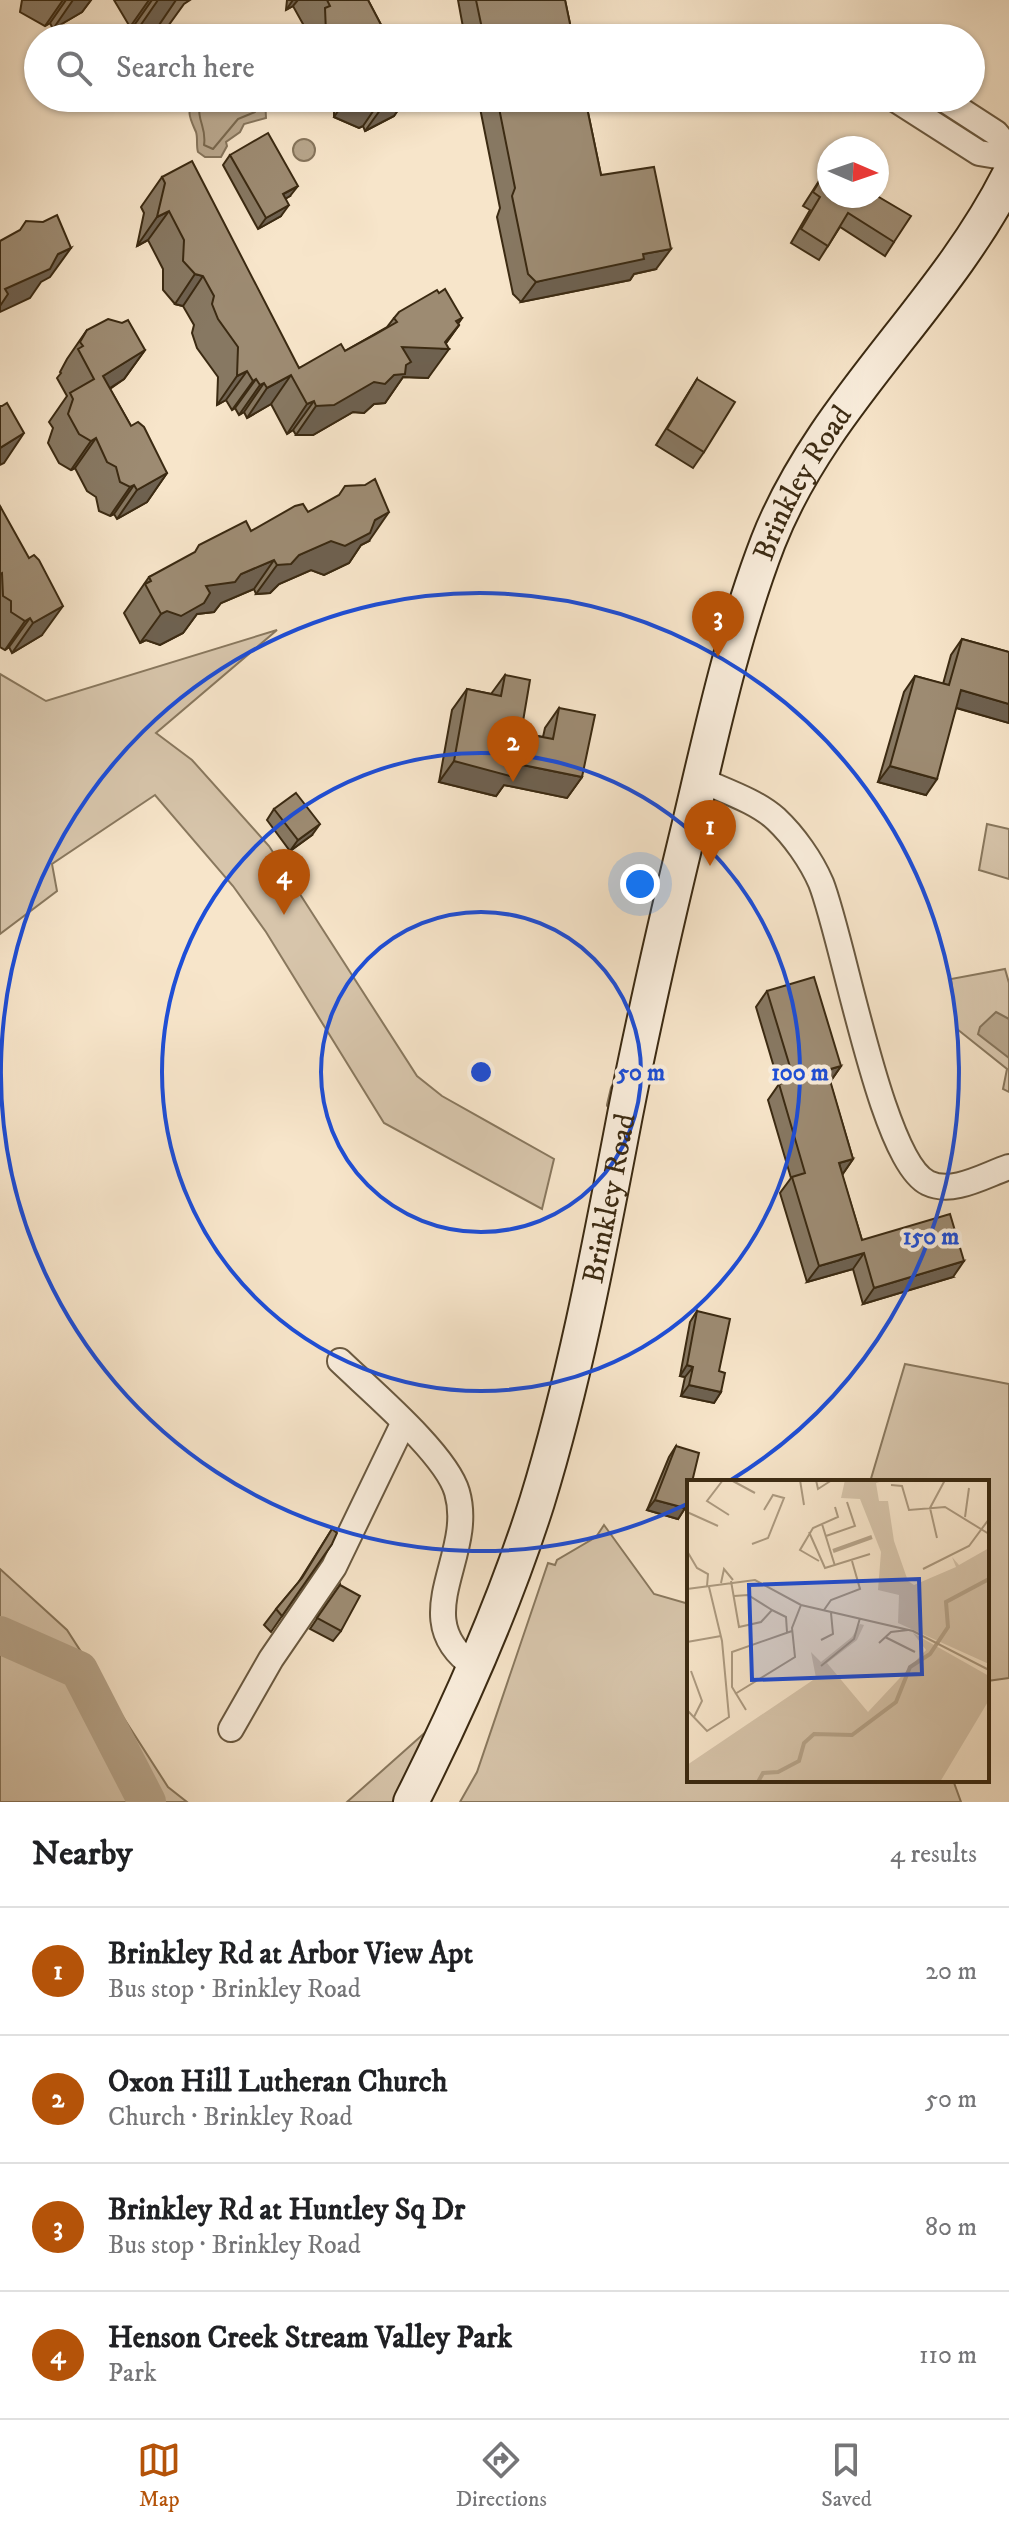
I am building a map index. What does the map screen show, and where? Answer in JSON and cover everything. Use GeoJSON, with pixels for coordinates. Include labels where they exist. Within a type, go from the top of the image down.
{"type":"FeatureCollection","features":[{"type":"Feature","properties":{"kind":"main road","name":"Brinkley Road"},"geometry":{"type":"LineString","coordinates":[[411,1802],[475,1667],[537,1500],[569,1383],[649,997],[725,680],[760,567],[804,465],[971,242],[1009,176]]}},
{"type":"Feature","properties":{"kind":"street"},"geometry":{"type":"LineString","coordinates":[[915,112],[979,153],[1009,158]]}},
{"type":"Feature","properties":{"kind":"street"},"geometry":{"type":"LineString","coordinates":[[964,112],[996,133],[1009,149]]}},
{"type":"Feature","properties":{"kind":"street"},"geometry":{"type":"LineString","coordinates":[[701,780],[773,816],[810,862],[831,912],[895,1139],[918,1177],[932,1185],[950,1187],[1009,1167]]}},
{"type":"Feature","properties":{"kind":"street"},"geometry":{"type":"LineString","coordinates":[[340,1361],[442,1463],[457,1490],[460,1529],[443,1597],[442,1624],[453,1647],[475,1667]]}},
{"type":"Feature","properties":{"kind":"street"},"geometry":{"type":"LineString","coordinates":[[231,1729],[271,1659],[334,1567],[403,1424]]}},
{"type":"Feature","properties":{"kind":"shaded area"},"geometry":{"type":"Polygon","coordinates":[[[277,630],[156,733],[192,760],[269,846],[417,1076],[442,1096],[554,1159],[542,1209],[384,1123],[266,932],[233,886],[155,795],[52,864],[57,891],[0,934],[0,674],[46,701],[277,630]]]}},
{"type":"Feature","properties":{"kind":"shaded area"},"geometry":{"type":"Polygon","coordinates":[[[987,824],[1009,829],[1009,879],[979,870],[987,824]]]}},
{"type":"Feature","properties":{"kind":"shaded area"},"geometry":{"type":"Polygon","coordinates":[[[1005,969],[1009,983],[1009,1092],[1003,1089],[1007,1069],[957,1029],[951,979],[1005,969]]]}},
{"type":"Feature","properties":{"kind":"shaded area"},"geometry":{"type":"Polygon","coordinates":[[[905,1364],[1009,1384],[1009,1678],[989,1681],[989,1480],[871,1480],[905,1364]]]}},
{"type":"Feature","properties":{"kind":"shaded area"},"geometry":{"type":"Polygon","coordinates":[[[604,1525],[654,1594],[687,1603],[687,1782],[954,1782],[961,1802],[460,1802],[477,1772],[548,1563],[555,1565],[557,1560],[596,1537],[604,1525]]]}},
{"type":"Feature","properties":{"kind":"shaded area"},"geometry":{"type":"Polygon","coordinates":[[[0,1569],[67,1630],[168,1787],[187,1802],[0,1802],[0,1569]]]}},
{"type":"Feature","properties":{"kind":"shaded area"},"geometry":{"type":"Polygon","coordinates":[[[438,1721],[399,1802],[347,1802],[438,1721]]]}},
{"type":"Feature","properties":{"kind":"water"},"geometry":{"type":"Polygon","coordinates":[[[190,112],[266,112],[266,118],[244,124],[240,132],[226,142],[221,157],[205,157],[198,152],[197,134],[190,112]]]}},
{"type":"Feature","properties":{"kind":"water"},"geometry":{"type":"Polygon","coordinates":[[[304,139],[312,142],[315,150],[312,158],[304,161],[296,158],[293,150],[296,142],[304,139]]]}},
{"type":"Feature","properties":{"kind":"water"},"geometry":{"type":"Polygon","coordinates":[[[996,1012],[1009,1019],[1009,1058],[978,1034],[980,1027],[996,1012]]]}},
{"type":"Feature","properties":{"kind":"building"},"geometry":{"type":"Polygon","coordinates":[[[327,0],[368,0],[381,24],[326,24],[325,8],[330,6],[327,0]]]}},
{"type":"Feature","properties":{"kind":"building"},"geometry":{"type":"Polygon","coordinates":[[[476,0],[565,0],[570,24],[481,24],[476,0]]]}},
{"type":"Feature","properties":{"kind":"building"},"geometry":{"type":"Polygon","coordinates":[[[500,112],[588,112],[601,175],[654,167],[671,249],[643,254],[644,259],[536,282],[528,274],[512,196],[515,188],[500,112]]]}},
{"type":"Feature","properties":{"kind":"building"},"geometry":{"type":"Polygon","coordinates":[[[268,133],[298,186],[283,194],[289,205],[266,218],[230,155],[268,133]]]}},
{"type":"Feature","properties":{"kind":"building"},"geometry":{"type":"Polygon","coordinates":[[[192,161],[299,368],[341,344],[345,351],[397,322],[394,318],[399,312],[437,290],[439,293],[445,289],[462,318],[456,321],[459,325],[445,342],[449,349],[402,347],[411,362],[406,365],[405,374],[394,375],[385,384],[374,382],[334,405],[316,406],[314,401],[307,404],[291,375],[267,388],[256,379],[253,381],[247,371],[237,376],[238,347],[218,319],[212,304],[214,296],[203,276],[195,274],[183,261],[184,240],[169,211],[157,217],[165,183],[162,177],[192,161]]]}},
{"type":"Feature","properties":{"kind":"building"},"geometry":{"type":"Polygon","coordinates":[[[817,202],[817,208],[889,208],[889,203],[911,216],[894,242],[848,213],[828,246],[801,229],[817,202]]]}},
{"type":"Feature","properties":{"kind":"building"},"geometry":{"type":"Polygon","coordinates":[[[57,215],[71,248],[58,254],[50,269],[5,289],[8,294],[0,306],[0,241],[20,230],[26,221],[43,222],[57,215]]]}},
{"type":"Feature","properties":{"kind":"building"},"geometry":{"type":"Polygon","coordinates":[[[108,319],[122,323],[128,320],[145,350],[103,376],[131,426],[138,422],[144,427],[167,473],[137,490],[134,485],[130,487],[120,482],[116,467],[107,462],[96,438],[91,441],[79,434],[68,414],[73,399],[70,393],[94,379],[78,349],[83,346],[80,342],[87,330],[108,319]]]}},
{"type":"Feature","properties":{"kind":"building"},"geometry":{"type":"Polygon","coordinates":[[[697,379],[735,402],[704,452],[667,429],[697,379]]]}},
{"type":"Feature","properties":{"kind":"building"},"geometry":{"type":"Polygon","coordinates":[[[7,403],[24,433],[0,448],[0,406],[7,403]]]}},
{"type":"Feature","properties":{"kind":"building"},"geometry":{"type":"Polygon","coordinates":[[[375,479],[389,512],[375,520],[370,533],[345,546],[331,541],[299,555],[291,564],[277,565],[274,560],[241,574],[235,582],[206,586],[210,593],[204,603],[181,616],[167,611],[161,614],[145,584],[151,581],[149,577],[195,552],[199,545],[246,521],[251,531],[295,506],[303,504],[308,512],[339,495],[345,486],[365,485],[375,479]]]}},
{"type":"Feature","properties":{"kind":"building"},"geometry":{"type":"Polygon","coordinates":[[[0,506],[29,558],[34,555],[39,560],[63,606],[33,623],[30,618],[25,621],[11,612],[11,601],[3,596],[0,506]]]}},
{"type":"Feature","properties":{"kind":"building"},"geometry":{"type":"Polygon","coordinates":[[[962,639],[1009,652],[1009,704],[961,690],[937,779],[890,766],[915,676],[949,685],[962,639]]]}},
{"type":"Feature","properties":{"kind":"building"},"geometry":{"type":"Polygon","coordinates":[[[505,675],[530,680],[521,733],[553,739],[559,708],[595,715],[582,777],[513,763],[510,776],[454,761],[467,689],[501,696],[505,675]]]}},
{"type":"Feature","properties":{"kind":"building"},"geometry":{"type":"Polygon","coordinates":[[[296,793],[320,824],[298,840],[274,809],[296,793]]]}},
{"type":"Feature","properties":{"kind":"building"},"geometry":{"type":"Polygon","coordinates":[[[814,977],[841,1066],[827,1070],[853,1159],[839,1163],[862,1240],[950,1214],[964,1261],[874,1288],[864,1253],[819,1266],[792,1177],[805,1173],[779,1084],[794,1080],[767,991],[814,977]]]}},
{"type":"Feature","properties":{"kind":"building"},"geometry":{"type":"Polygon","coordinates":[[[697,1311],[730,1319],[719,1371],[725,1373],[721,1392],[689,1385],[693,1367],[687,1365],[697,1311]]]}},
{"type":"Feature","properties":{"kind":"building"},"geometry":{"type":"Polygon","coordinates":[[[676,1446],[699,1453],[692,1480],[687,1480],[685,1508],[655,1500],[676,1446]]]}},
{"type":"Feature","properties":{"kind":"building"},"geometry":{"type":"Polygon","coordinates":[[[332,1529],[337,1533],[332,1544],[282,1616],[276,1609],[302,1578],[332,1529]]]}},
{"type":"Feature","properties":{"kind":"building"},"geometry":{"type":"Polygon","coordinates":[[[340,1585],[360,1596],[341,1631],[317,1618],[340,1585]]]}},
{"type":"Feature","properties":{"kind":"waterway"},"geometry":{"type":"LineString","coordinates":[[609,1105],[613,1088]]}},
{"type":"Feature","properties":{"kind":"waterway"},"geometry":{"type":"LineString","coordinates":[[0,1635],[79,1670],[147,1802]]}},
{"type":"Feature","properties":{"kind":"place","name":"Brinkley Rd at Huntley Sq Dr"},"geometry":{"type":"Point","coordinates":[718,657]}},
{"type":"Feature","properties":{"kind":"place","name":"Oxon Hill Lutheran Church"},"geometry":{"type":"Point","coordinates":[513,782]}},
{"type":"Feature","properties":{"kind":"place","name":"Brinkley Rd at Arbor View Apt"},"geometry":{"type":"Point","coordinates":[710,866]}},
{"type":"Feature","properties":{"kind":"place","name":"Henson Creek Stream Valley Park"},"geometry":{"type":"Point","coordinates":[284,915]}}]}
